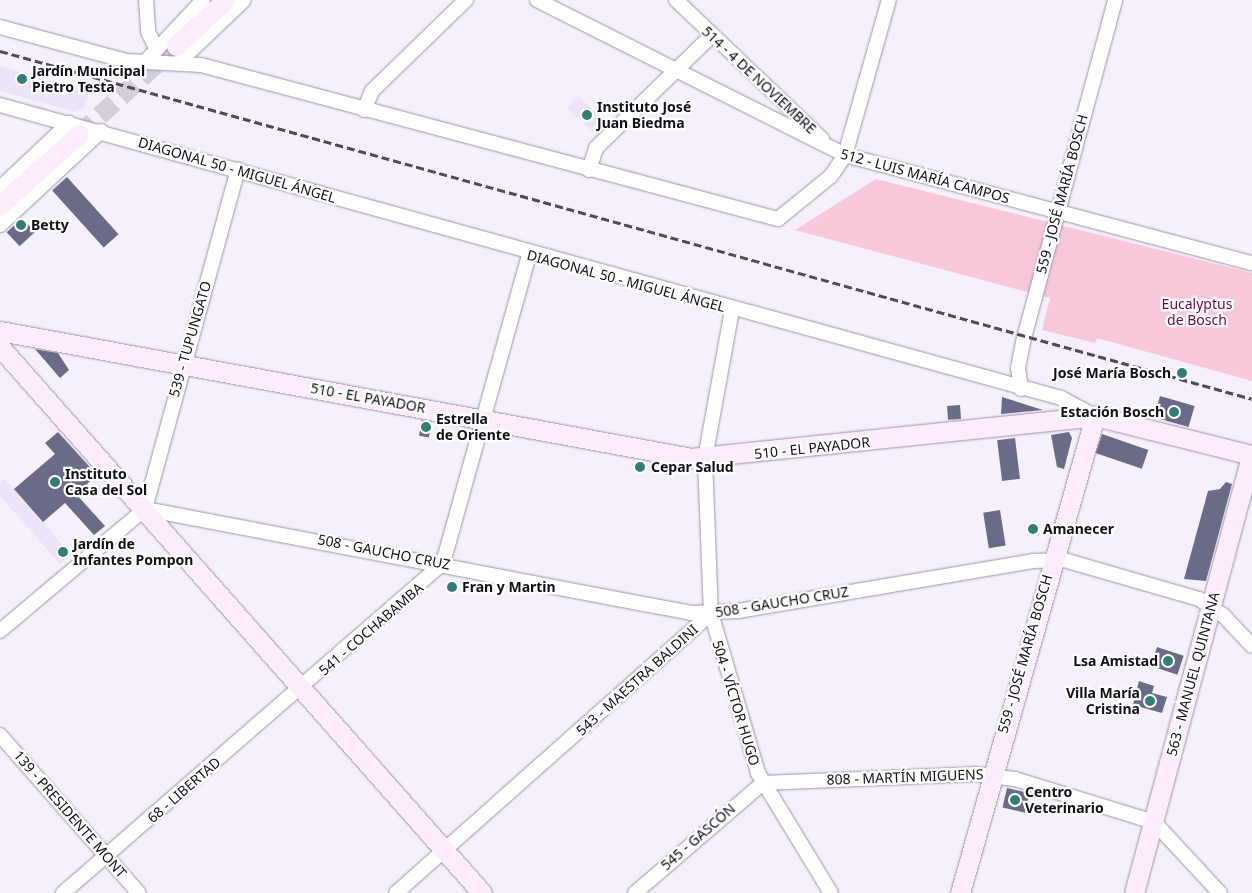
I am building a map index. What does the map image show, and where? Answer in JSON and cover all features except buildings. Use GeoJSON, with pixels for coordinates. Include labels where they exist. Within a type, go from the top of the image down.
{"type":"FeatureCollection","features":[{"type":"Feature","properties":{"kind":"street"},"geometry":{"type":"LineString","coordinates":[[146,0],[148,32],[155,46]]}},
{"type":"Feature","properties":{"kind":"street"},"geometry":{"type":"LineString","coordinates":[[145,62],[155,46],[203,0]]}},
{"type":"Feature","properties":{"kind":"street"},"geometry":{"type":"LineString","coordinates":[[178,53],[225,0]]}},
{"type":"Feature","properties":{"kind":"street"},"geometry":{"type":"LineString","coordinates":[[0,27],[117,59],[145,62],[178,53],[244,0]]}},
{"type":"Feature","properties":{"kind":"street"},"geometry":{"type":"LineString","coordinates":[[364,110],[372,91],[466,0]]}},
{"type":"Feature","properties":{"kind":"street","name":"512 - LUIS MARÍA CAMPOS"},"geometry":{"type":"LineString","coordinates":[[537,0],[845,156],[1251,260]]}},
{"type":"Feature","properties":{"kind":"street","name":"514 - 4 DE NOVIEMBRE"},"geometry":{"type":"LineString","coordinates":[[676,0],[806,127],[845,156]]}},
{"type":"Feature","properties":{"kind":"street"},"geometry":{"type":"LineString","coordinates":[[178,53],[364,110],[778,219],[831,176],[845,156],[889,0]]}},
{"type":"Feature","properties":{"kind":"street","name":"559 - JOSÉ MARÍA BOSCH"},"geometry":{"type":"LineString","coordinates":[[1021,388],[1018,368],[1024,338],[1056,211],[1114,0]]}},
{"type":"Feature","properties":{"kind":"street"},"geometry":{"type":"LineString","coordinates":[[589,170],[596,148],[711,36]]}},
{"type":"Feature","properties":{"kind":"street","name":"DIAGONAL 50 - MIGUEL ÁNGEL"},"geometry":{"type":"LineString","coordinates":[[0,105],[74,129],[102,131],[529,255],[1073,402],[1095,416],[1252,456]]}},
{"type":"Feature","properties":{"kind":"street"},"geometry":{"type":"LineString","coordinates":[[3,197],[74,129]]}},
{"type":"Feature","properties":{"kind":"street"},"geometry":{"type":"LineString","coordinates":[[0,225],[102,131]]}},
{"type":"Feature","properties":{"kind":"street","name":"539 - TUPUNGATO"},"geometry":{"type":"LineString","coordinates":[[145,509],[182,365],[238,170]]}},
{"type":"Feature","properties":{"kind":"street"},"geometry":{"type":"LineString","coordinates":[[443,563],[529,255]]}},
{"type":"Feature","properties":{"kind":"street"},"geometry":{"type":"LineString","coordinates":[[711,613],[706,459],[732,310]]}},
{"type":"Feature","properties":{"kind":"street","name":"510 - EL PAYADOR"},"geometry":{"type":"LineString","coordinates":[[0,331],[706,459],[1095,416]]}},
{"type":"Feature","properties":{"kind":"street"},"geometry":{"type":"LineString","coordinates":[[0,346],[304,688],[482,893]]}},
{"type":"Feature","properties":{"kind":"street","name":"559 - JOSÉ MARÍA BOSCH"},"geometry":{"type":"LineString","coordinates":[[960,893],[1051,559],[1095,416]]}},
{"type":"Feature","properties":{"kind":"street","name":"563 - MANUEL QUINTANA"},"geometry":{"type":"LineString","coordinates":[[1134,893],[1252,456]]}},
{"type":"Feature","properties":{"kind":"street"},"geometry":{"type":"LineString","coordinates":[[0,631],[145,509]]}},
{"type":"Feature","properties":{"kind":"street","name":"508 - GAUCHO CRUZ"},"geometry":{"type":"LineString","coordinates":[[145,509],[711,613],[1051,559],[1074,562],[1212,605],[1252,646]]}},
{"type":"Feature","properties":{"kind":"street","name":"541 - COCHABAMBA"},"geometry":{"type":"LineString","coordinates":[[304,688],[443,563]]}},
{"type":"Feature","properties":{"kind":"street","name":"504 - VÍCTOR HUGO"},"geometry":{"type":"LineString","coordinates":[[711,613],[763,783],[831,893]]}},
{"type":"Feature","properties":{"kind":"street","name":"543 - MAESTRA BALDINI"},"geometry":{"type":"LineString","coordinates":[[396,893],[711,613]]}},
{"type":"Feature","properties":{"kind":"street","name":"68 - LIBERTAD"},"geometry":{"type":"LineString","coordinates":[[63,893],[304,688]]}},
{"type":"Feature","properties":{"kind":"street","name":"139 - PRESIDENTE MONT"},"geometry":{"type":"LineString","coordinates":[[0,735],[139,893]]}},
{"type":"Feature","properties":{"kind":"street","name":"808 - MARTÍN MIGUENS"},"geometry":{"type":"LineString","coordinates":[[763,783],[991,774],[1154,822]]}},
{"type":"Feature","properties":{"kind":"street","name":"545 - GASCÓN"},"geometry":{"type":"LineString","coordinates":[[634,893],[763,783]]}},
{"type":"Feature","properties":{"kind":"street"},"geometry":{"type":"LineString","coordinates":[[1154,822],[1220,893]]}},
{"type":"Feature","properties":{"kind":"shaded area","name":"Jardín Municipal Pietro Testa"},"geometry":{"type":"Polygon","coordinates":[[[0,66],[89,91],[84,108],[75,112],[0,91],[0,66]]]}},
{"type":"Feature","properties":{"kind":"shaded area","name":"Instituto José Juan Biedma"},"geometry":{"type":"Polygon","coordinates":[[[578,96],[606,122],[595,134],[567,108],[578,96]]]}},
{"type":"Feature","properties":{"kind":"shaded area","name":"Instituto Casa del Sol"},"geometry":{"type":"Polygon","coordinates":[[[68,443],[97,475],[76,494],[105,526],[94,535],[65,503],[43,522],[71,555],[60,564],[0,496],[0,482],[4,478],[14,489],[68,443]]]}},
{"type":"Feature","properties":{"kind":"green space","name":"Eucalyptus de Bosch"},"geometry":{"type":"Polygon","coordinates":[[[876,179],[1252,273],[1252,381],[1097,338],[1095,343],[1042,330],[1050,298],[795,230],[876,179]]]}},
{"type":"Feature","properties":{"kind":"tunnel"},"geometry":{"type":"LineString","coordinates":[[79,134],[176,46]]}},
{"type":"Feature","properties":{"kind":"railway"},"geometry":{"type":"LineString","coordinates":[[0,51],[1252,399]]}},
{"type":"Feature","properties":{"kind":"place","name":"Jardín Municipal Pietro Testa"},"geometry":{"type":"Point","coordinates":[22,79]}},
{"type":"Feature","properties":{"kind":"place","name":"Instituto José Juan Biedma"},"geometry":{"type":"Point","coordinates":[587,115]}},
{"type":"Feature","properties":{"kind":"place","name":"Betty"},"geometry":{"type":"Point","coordinates":[21,225]}},
{"type":"Feature","properties":{"kind":"place","name":"José María Bosch"},"geometry":{"type":"Point","coordinates":[1182,373]}},
{"type":"Feature","properties":{"kind":"place","name":"Estación Bosch"},"geometry":{"type":"Point","coordinates":[1174,412]}},
{"type":"Feature","properties":{"kind":"place","name":"Estrella de Oriente"},"geometry":{"type":"Point","coordinates":[426,427]}},
{"type":"Feature","properties":{"kind":"place","name":"Cepar Salud"},"geometry":{"type":"Point","coordinates":[640,467]}},
{"type":"Feature","properties":{"kind":"place","name":"Instituto Casa del Sol"},"geometry":{"type":"Point","coordinates":[55,482]}},
{"type":"Feature","properties":{"kind":"place","name":"Amanecer"},"geometry":{"type":"Point","coordinates":[1033,529]}},
{"type":"Feature","properties":{"kind":"place","name":"Jardín de Infantes Pompon"},"geometry":{"type":"Point","coordinates":[63,552]}},
{"type":"Feature","properties":{"kind":"place","name":"Fran y Martin"},"geometry":{"type":"Point","coordinates":[452,587]}},
{"type":"Feature","properties":{"kind":"place","name":"Lsa Amistad"},"geometry":{"type":"Point","coordinates":[1168,661]}},
{"type":"Feature","properties":{"kind":"place","name":"Villa María Cristina"},"geometry":{"type":"Point","coordinates":[1150,701]}},
{"type":"Feature","properties":{"kind":"place","name":"Centro Veterinario"},"geometry":{"type":"Point","coordinates":[1015,800]}}]}
